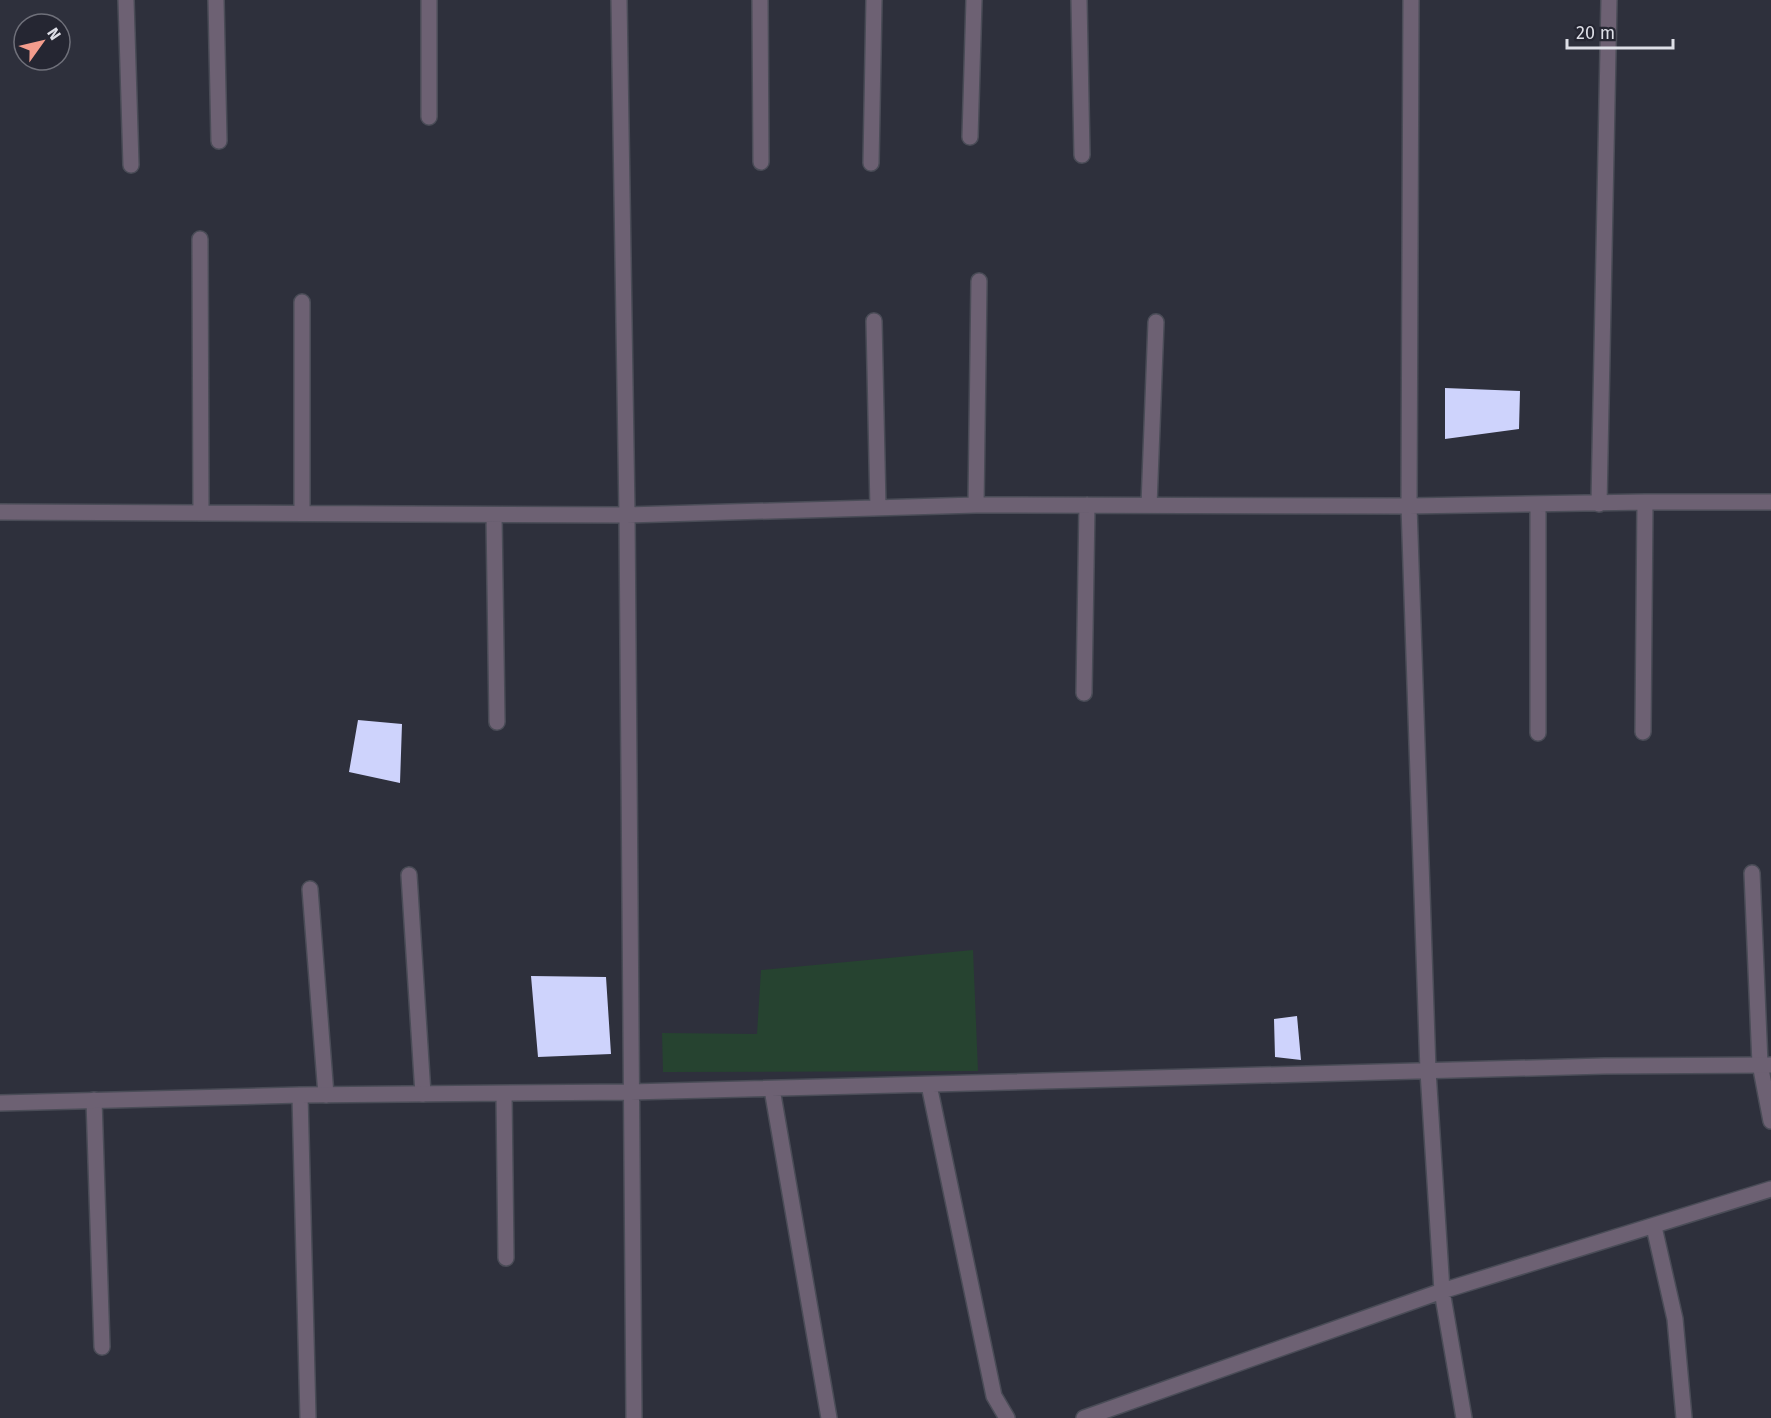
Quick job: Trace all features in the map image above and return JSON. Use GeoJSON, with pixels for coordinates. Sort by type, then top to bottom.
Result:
{"type":"FeatureCollection","features":[{"type":"Feature","properties":{"kind":"street"},"geometry":{"type":"LineString","coordinates":[[126,0],[131,165]]}},
{"type":"Feature","properties":{"kind":"street"},"geometry":{"type":"LineString","coordinates":[[216,0],[219,141]]}},
{"type":"Feature","properties":{"kind":"street"},"geometry":{"type":"LineString","coordinates":[[429,0],[429,117]]}},
{"type":"Feature","properties":{"kind":"street"},"geometry":{"type":"LineString","coordinates":[[619,0],[627,515],[634,1418]]}},
{"type":"Feature","properties":{"kind":"street"},"geometry":{"type":"LineString","coordinates":[[760,0],[761,162]]}},
{"type":"Feature","properties":{"kind":"street"},"geometry":{"type":"LineString","coordinates":[[871,163],[874,0]]}},
{"type":"Feature","properties":{"kind":"street"},"geometry":{"type":"LineString","coordinates":[[970,137],[974,0]]}},
{"type":"Feature","properties":{"kind":"street"},"geometry":{"type":"LineString","coordinates":[[1079,0],[1082,155]]}},
{"type":"Feature","properties":{"kind":"street"},"geometry":{"type":"LineString","coordinates":[[1412,0],[1409,506],[1428,1071],[1442,1291],[1464,1418]]}},
{"type":"Feature","properties":{"kind":"street"},"geometry":{"type":"LineString","coordinates":[[1599,504],[1609,0]]}},
{"type":"Feature","properties":{"kind":"street"},"geometry":{"type":"LineString","coordinates":[[200,239],[201,513]]}},
{"type":"Feature","properties":{"kind":"street"},"geometry":{"type":"LineString","coordinates":[[976,505],[979,281]]}},
{"type":"Feature","properties":{"kind":"street"},"geometry":{"type":"LineString","coordinates":[[302,302],[302,513]]}},
{"type":"Feature","properties":{"kind":"street"},"geometry":{"type":"LineString","coordinates":[[874,321],[878,508]]}},
{"type":"Feature","properties":{"kind":"street"},"geometry":{"type":"LineString","coordinates":[[1149,505],[1156,322]]}},
{"type":"Feature","properties":{"kind":"street"},"geometry":{"type":"LineString","coordinates":[[1643,732],[1645,502]]}},
{"type":"Feature","properties":{"kind":"street"},"geometry":{"type":"LineString","coordinates":[[0,512],[627,515],[976,505],[1409,506],[1771,502]]}},
{"type":"Feature","properties":{"kind":"street"},"geometry":{"type":"LineString","coordinates":[[1084,693],[1087,505]]}},
{"type":"Feature","properties":{"kind":"street"},"geometry":{"type":"LineString","coordinates":[[1538,505],[1538,733]]}},
{"type":"Feature","properties":{"kind":"street"},"geometry":{"type":"LineString","coordinates":[[494,515],[496,722]]}},
{"type":"Feature","properties":{"kind":"street"},"geometry":{"type":"LineString","coordinates":[[1752,873],[1771,1121]]}},
{"type":"Feature","properties":{"kind":"street"},"geometry":{"type":"LineString","coordinates":[[409,875],[423,1094]]}},
{"type":"Feature","properties":{"kind":"street"},"geometry":{"type":"LineString","coordinates":[[310,889],[326,1095]]}},
{"type":"Feature","properties":{"kind":"street"},"geometry":{"type":"LineString","coordinates":[[0,1103],[300,1095],[772,1089],[1428,1071],[1765,1065]]}},
{"type":"Feature","properties":{"kind":"street"},"geometry":{"type":"LineString","coordinates":[[928,1085],[994,1396],[1007,1418]]}},
{"type":"Feature","properties":{"kind":"street"},"geometry":{"type":"LineString","coordinates":[[772,1089],[829,1418]]}},
{"type":"Feature","properties":{"kind":"street"},"geometry":{"type":"LineString","coordinates":[[504,1094],[506,1258]]}},
{"type":"Feature","properties":{"kind":"street"},"geometry":{"type":"LineString","coordinates":[[300,1095],[308,1418]]}},
{"type":"Feature","properties":{"kind":"street"},"geometry":{"type":"LineString","coordinates":[[94,1100],[102,1347]]}},
{"type":"Feature","properties":{"kind":"street"},"geometry":{"type":"LineString","coordinates":[[1084,1418],[1442,1291],[1771,1190]]}},
{"type":"Feature","properties":{"kind":"street"},"geometry":{"type":"LineString","coordinates":[[1654,1227],[1676,1319],[1684,1418]]}},
{"type":"Feature","properties":{"kind":"green space"},"geometry":{"type":"Polygon","coordinates":[[[973,950],[978,1071],[663,1072],[662,1033],[757,1034],[761,970],[973,950]]]}},
{"type":"Feature","properties":{"kind":"building"},"geometry":{"type":"Polygon","coordinates":[[[1445,388],[1520,391],[1519,429],[1445,439],[1445,388]]]}},
{"type":"Feature","properties":{"kind":"building"},"geometry":{"type":"Polygon","coordinates":[[[358,720],[402,724],[400,783],[349,772],[358,720]]]}},
{"type":"Feature","properties":{"kind":"building"},"geometry":{"type":"Polygon","coordinates":[[[531,976],[606,977],[611,1054],[538,1057],[531,976]]]}},
{"type":"Feature","properties":{"kind":"building"},"geometry":{"type":"Polygon","coordinates":[[[1297,1016],[1301,1060],[1275,1057],[1274,1019],[1297,1016]]]}}]}
